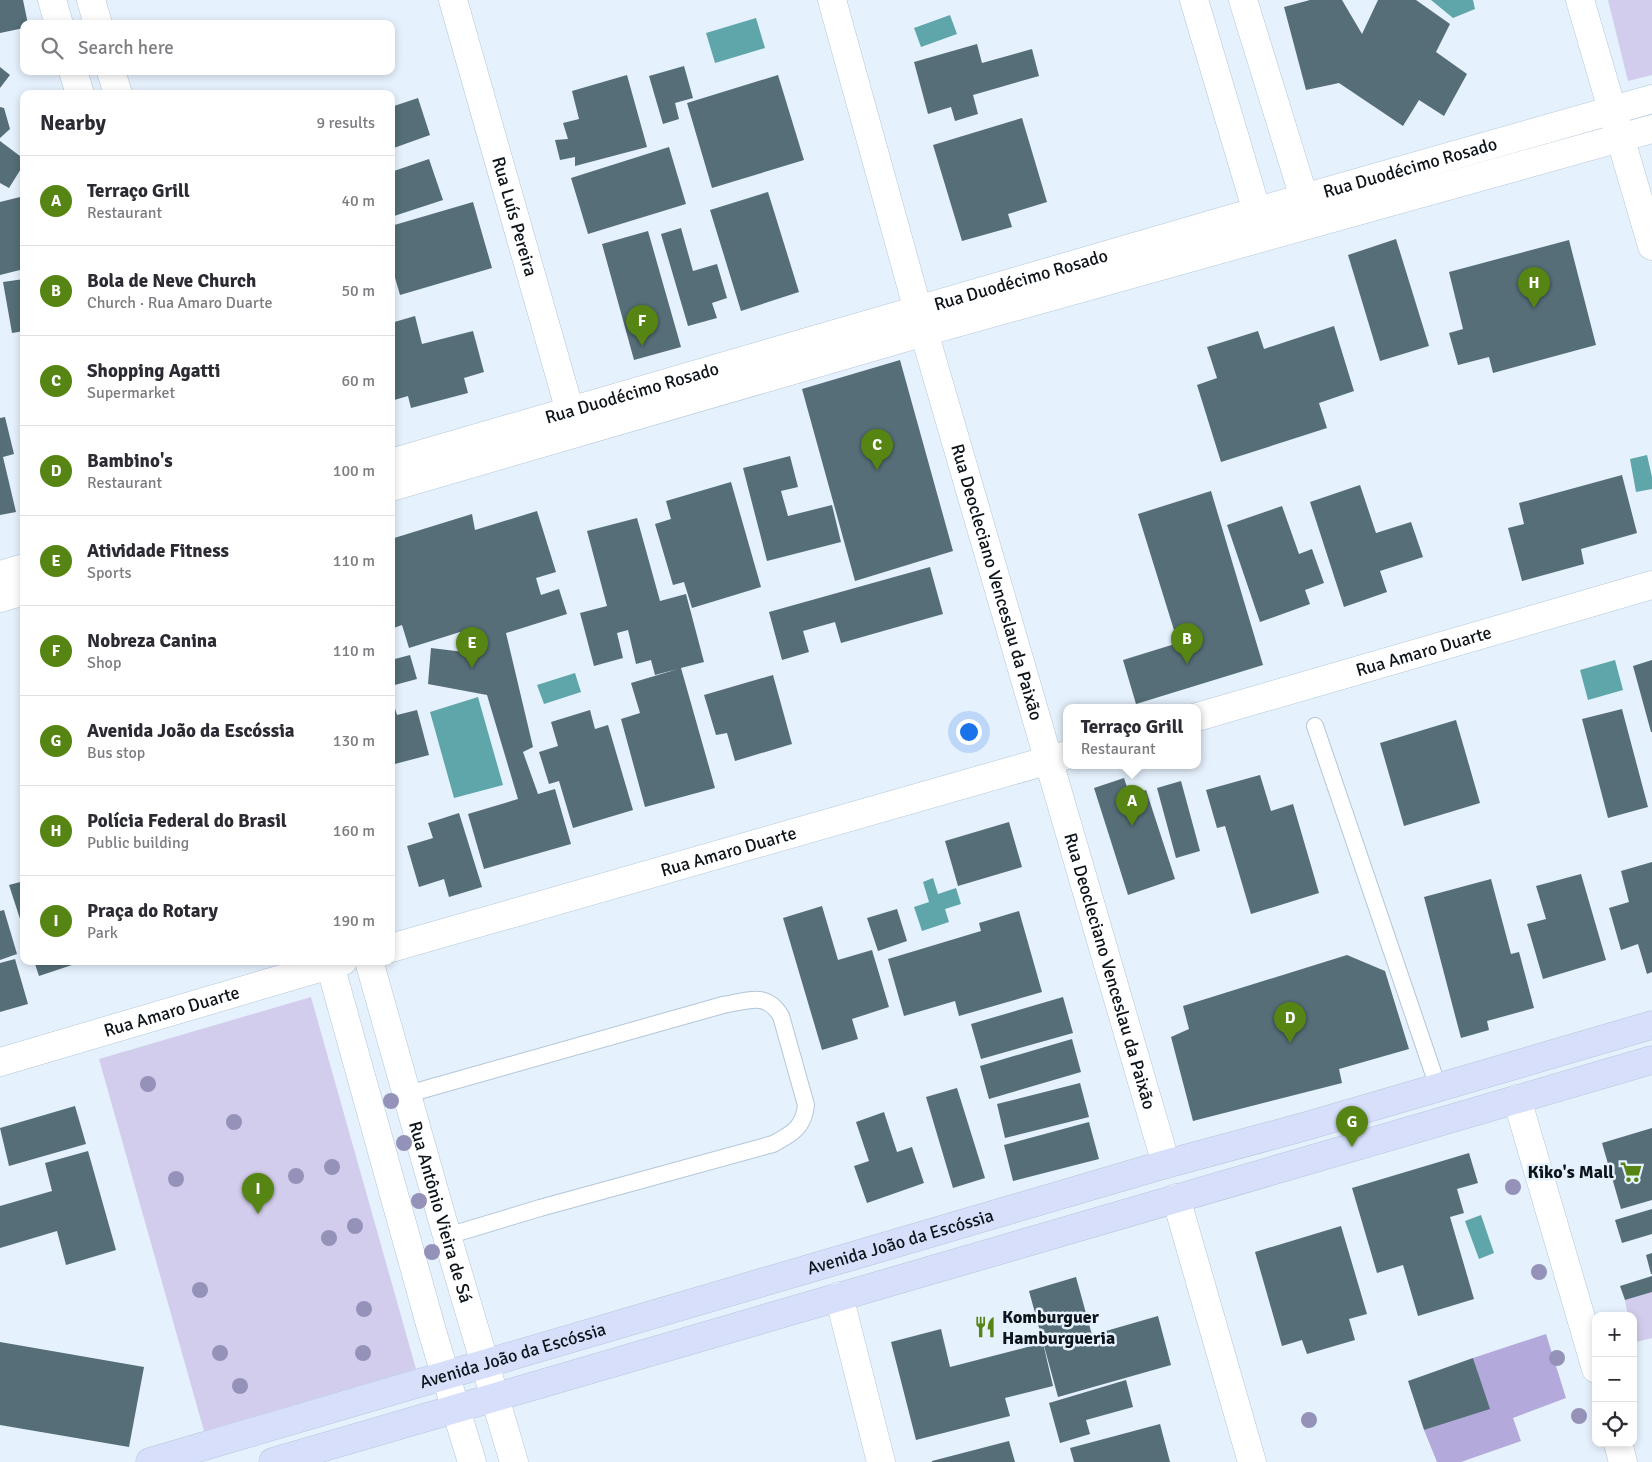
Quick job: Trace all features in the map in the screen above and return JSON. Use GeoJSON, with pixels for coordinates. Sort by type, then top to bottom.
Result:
{"type":"FeatureCollection","features":[{"type":"Feature","properties":{"kind":"main road","name":"Avenida João da Escóssia"},"geometry":{"type":"LineString","coordinates":[[150,1462],[1166,1164],[1652,1025]]}},
{"type":"Feature","properties":{"kind":"main road","name":"Avenida João da Escóssia"},"geometry":{"type":"LineString","coordinates":[[274,1462],[1652,1060]]}},
{"type":"Feature","properties":{"kind":"street"},"geometry":{"type":"LineString","coordinates":[[52,0],[58,20]]}},
{"type":"Feature","properties":{"kind":"street"},"geometry":{"type":"LineString","coordinates":[[91,0],[97,20]]}},
{"type":"Feature","properties":{"kind":"street","name":"Rua Luís Pereira"},"geometry":{"type":"LineString","coordinates":[[453,0],[574,422]]}},
{"type":"Feature","properties":{"kind":"street","name":"Rua Deocleciano Venceslau da Paixão"},"geometry":{"type":"LineString","coordinates":[[832,0],[921,321],[1058,757],[1166,1164]]}},
{"type":"Feature","properties":{"kind":"street"},"geometry":{"type":"LineString","coordinates":[[1194,0],[1261,224]]}},
{"type":"Feature","properties":{"kind":"street"},"geometry":{"type":"LineString","coordinates":[[1243,0],[1308,210]]}},
{"type":"Feature","properties":{"kind":"street"},"geometry":{"type":"LineString","coordinates":[[1580,0],[1652,246]]}},
{"type":"Feature","properties":{"kind":"street"},"geometry":{"type":"LineString","coordinates":[[75,75],[79,90]]}},
{"type":"Feature","properties":{"kind":"street"},"geometry":{"type":"LineString","coordinates":[[113,75],[117,90]]}},
{"type":"Feature","properties":{"kind":"street","name":"Rua Duodécimo Rosado"},"geometry":{"type":"LineString","coordinates":[[395,486],[574,422],[1308,210],[1652,99]]}},
{"type":"Feature","properties":{"kind":"street","name":"Rua Duodécimo Rosado"},"geometry":{"type":"LineString","coordinates":[[1308,210],[1652,129]]}},
{"type":"Feature","properties":{"kind":"street","name":"Rua Duodécimo Rosado"},"geometry":{"type":"LineString","coordinates":[[395,462],[574,422]]}},
{"type":"Feature","properties":{"kind":"street"},"geometry":{"type":"LineString","coordinates":[[0,575],[20,569]]}},
{"type":"Feature","properties":{"kind":"street","name":"Rua Amaro Duarte"},"geometry":{"type":"LineString","coordinates":[[1201,716],[1652,585]]}},
{"type":"Feature","properties":{"kind":"street"},"geometry":{"type":"LineString","coordinates":[[0,598],[20,593]]}},
{"type":"Feature","properties":{"kind":"street","name":"Rua Amaro Duarte"},"geometry":{"type":"LineString","coordinates":[[395,947],[1058,757]]}},
{"type":"Feature","properties":{"kind":"street","name":"Rua Amaro Duarte"},"geometry":{"type":"LineString","coordinates":[[0,1062],[324,965]]}},
{"type":"Feature","properties":{"kind":"street"},"geometry":{"type":"LineString","coordinates":[[335,965],[446,1376],[472,1462]]}},
{"type":"Feature","properties":{"kind":"street","name":"Rua Antônio Vieira de Sá"},"geometry":{"type":"LineString","coordinates":[[370,965],[447,1236],[487,1364],[514,1462]]}},
{"type":"Feature","properties":{"kind":"street"},"geometry":{"type":"LineString","coordinates":[[1517,1099],[1592,1357]]}},
{"type":"Feature","properties":{"kind":"street"},"geometry":{"type":"LineString","coordinates":[[1176,1198],[1252,1462]]}},
{"type":"Feature","properties":{"kind":"street"},"geometry":{"type":"LineString","coordinates":[[839,1296],[881,1462]]}},
{"type":"Feature","properties":{"kind":"street"},"geometry":{"type":"LineString","coordinates":[[1619,1447],[1623,1462]]}},
{"type":"Feature","properties":{"kind":"lane"},"geometry":{"type":"LineString","coordinates":[[1315,726],[1438,1087]]}},
{"type":"Feature","properties":{"kind":"lane"},"geometry":{"type":"LineString","coordinates":[[408,1094],[723,1005],[758,999],[766,1000],[775,1006],[781,1016],[803,1096],[805,1117],[790,1136],[773,1144],[540,1208],[447,1236]]}},
{"type":"Feature","properties":{"kind":"shaded area"},"geometry":{"type":"Polygon","coordinates":[[[1608,0],[1652,0],[1652,75],[1628,81],[1608,0]]]}},
{"type":"Feature","properties":{"kind":"shaded area"},"geometry":{"type":"Polygon","coordinates":[[[311,997],[416,1369],[204,1431],[99,1059],[311,997]]]}},
{"type":"Feature","properties":{"kind":"shaded area"},"geometry":{"type":"Polygon","coordinates":[[[1652,1292],[1652,1338],[1637,1342],[1637,1312],[1627,1312],[1625,1300],[1652,1292]]]}},
{"type":"Feature","properties":{"kind":"shaded area"},"geometry":{"type":"Polygon","coordinates":[[[1546,1334],[1566,1398],[1513,1418],[1521,1441],[1461,1462],[1437,1462],[1424,1430],[1489,1409],[1473,1358],[1546,1334]]]}},
{"type":"Feature","properties":{"kind":"water"},"geometry":{"type":"Polygon","coordinates":[[[1431,0],[1473,0],[1475,9],[1453,18],[1431,0]]]}},
{"type":"Feature","properties":{"kind":"water"},"geometry":{"type":"Polygon","coordinates":[[[950,15],[957,34],[921,47],[914,28],[950,15]]]}},
{"type":"Feature","properties":{"kind":"water"},"geometry":{"type":"Polygon","coordinates":[[[756,18],[765,48],[715,63],[706,33],[756,18]]]}},
{"type":"Feature","properties":{"kind":"water"},"geometry":{"type":"Polygon","coordinates":[[[1647,455],[1652,477],[1652,489],[1636,492],[1630,459],[1647,455]]]}},
{"type":"Feature","properties":{"kind":"water"},"geometry":{"type":"Polygon","coordinates":[[[1615,660],[1623,690],[1588,700],[1580,670],[1615,660]]]}},
{"type":"Feature","properties":{"kind":"water"},"geometry":{"type":"Polygon","coordinates":[[[575,673],[581,692],[544,704],[537,685],[575,673]]]}},
{"type":"Feature","properties":{"kind":"water"},"geometry":{"type":"Polygon","coordinates":[[[478,697],[503,785],[454,798],[430,712],[478,697]]]}},
{"type":"Feature","properties":{"kind":"water"},"geometry":{"type":"Polygon","coordinates":[[[933,878],[938,894],[956,888],[961,904],[945,909],[949,922],[922,931],[914,907],[929,902],[923,882],[933,878]]]}},
{"type":"Feature","properties":{"kind":"water"},"geometry":{"type":"Polygon","coordinates":[[[1481,1215],[1494,1253],[1479,1259],[1465,1221],[1481,1215]]]}},
{"type":"Feature","properties":{"kind":"building"},"geometry":{"type":"Polygon","coordinates":[[[0,0],[23,0],[27,20],[20,20],[20,29],[0,33],[0,0]]]}},
{"type":"Feature","properties":{"kind":"building"},"geometry":{"type":"Polygon","coordinates":[[[1310,0],[1342,0],[1362,34],[1378,0],[1416,0],[1450,24],[1436,52],[1467,74],[1444,116],[1419,100],[1403,126],[1339,83],[1306,90],[1284,7],[1310,0]]]}},
{"type":"Feature","properties":{"kind":"building"},"geometry":{"type":"Polygon","coordinates":[[[977,44],[982,63],[1032,49],[1039,76],[973,95],[978,114],[955,121],[951,107],[928,114],[914,62],[977,44]]]}},
{"type":"Feature","properties":{"kind":"building"},"geometry":{"type":"Polygon","coordinates":[[[684,66],[693,98],[675,103],[679,119],[663,124],[649,76],[684,66]]]}},
{"type":"Feature","properties":{"kind":"building"},"geometry":{"type":"Polygon","coordinates":[[[0,67],[10,75],[0,88],[0,67]]]}},
{"type":"Feature","properties":{"kind":"building"},"geometry":{"type":"Polygon","coordinates":[[[627,75],[647,147],[575,166],[575,157],[560,160],[555,140],[568,139],[563,123],[579,119],[572,91],[627,75]]]}},
{"type":"Feature","properties":{"kind":"building"},"geometry":{"type":"Polygon","coordinates":[[[778,75],[804,160],[712,188],[687,103],[778,75]]]}},
{"type":"Feature","properties":{"kind":"building"},"geometry":{"type":"Polygon","coordinates":[[[418,98],[430,135],[395,148],[395,106],[418,98]]]}},
{"type":"Feature","properties":{"kind":"building"},"geometry":{"type":"Polygon","coordinates":[[[0,107],[4,108],[10,129],[0,138],[0,107]]]}},
{"type":"Feature","properties":{"kind":"building"},"geometry":{"type":"Polygon","coordinates":[[[1022,118],[1047,202],[1008,214],[1012,227],[962,241],[933,145],[1022,118]]]}},
{"type":"Feature","properties":{"kind":"building"},"geometry":{"type":"Polygon","coordinates":[[[0,141],[20,156],[20,170],[9,188],[0,183],[0,141]]]}},
{"type":"Feature","properties":{"kind":"building"},"geometry":{"type":"Polygon","coordinates":[[[669,147],[686,204],[588,234],[571,178],[669,147]]]}},
{"type":"Feature","properties":{"kind":"building"},"geometry":{"type":"Polygon","coordinates":[[[429,159],[443,200],[395,216],[395,171],[429,159]]]}},
{"type":"Feature","properties":{"kind":"building"},"geometry":{"type":"Polygon","coordinates":[[[768,192],[799,292],[741,311],[710,210],[768,192]]]}},
{"type":"Feature","properties":{"kind":"building"},"geometry":{"type":"Polygon","coordinates":[[[20,197],[20,270],[0,275],[0,202],[20,197]]]}},
{"type":"Feature","properties":{"kind":"building"},"geometry":{"type":"Polygon","coordinates":[[[473,202],[492,268],[400,295],[395,278],[395,225],[473,202]]]}},
{"type":"Feature","properties":{"kind":"building"},"geometry":{"type":"Polygon","coordinates":[[[681,228],[693,271],[717,264],[727,298],[712,303],[717,318],[688,326],[661,234],[681,228]]]}},
{"type":"Feature","properties":{"kind":"building"},"geometry":{"type":"Polygon","coordinates":[[[648,231],[681,347],[634,360],[602,244],[648,231]]]}},
{"type":"Feature","properties":{"kind":"building"},"geometry":{"type":"Polygon","coordinates":[[[1396,239],[1429,346],[1380,361],[1348,255],[1396,239]]]}},
{"type":"Feature","properties":{"kind":"building"},"geometry":{"type":"Polygon","coordinates":[[[1569,240],[1596,345],[1493,373],[1489,357],[1458,365],[1449,333],[1463,329],[1449,272],[1569,240]]]}},
{"type":"Feature","properties":{"kind":"building"},"geometry":{"type":"Polygon","coordinates":[[[20,280],[20,332],[12,333],[3,282],[20,280]]]}},
{"type":"Feature","properties":{"kind":"building"},"geometry":{"type":"Polygon","coordinates":[[[415,316],[422,344],[473,331],[484,372],[464,378],[468,393],[411,408],[408,396],[395,400],[395,322],[415,316]]]}},
{"type":"Feature","properties":{"kind":"building"},"geometry":{"type":"Polygon","coordinates":[[[1334,326],[1354,391],[1319,403],[1327,428],[1221,462],[1197,385],[1217,378],[1207,347],[1258,331],[1264,349],[1334,326]]]}},
{"type":"Feature","properties":{"kind":"building"},"geometry":{"type":"Polygon","coordinates":[[[900,360],[953,551],[855,581],[802,389],[900,360]]]}},
{"type":"Feature","properties":{"kind":"building"},"geometry":{"type":"Polygon","coordinates":[[[5,417],[14,454],[3,457],[16,512],[0,515],[0,418],[5,417]]]}},
{"type":"Feature","properties":{"kind":"building"},"geometry":{"type":"Polygon","coordinates":[[[790,456],[798,487],[781,491],[788,516],[832,505],[841,542],[767,561],[743,468],[790,456]]]}},
{"type":"Feature","properties":{"kind":"building"},"geometry":{"type":"Polygon","coordinates":[[[1622,475],[1637,533],[1581,549],[1584,564],[1522,581],[1508,528],[1524,524],[1519,503],[1622,475]]]}},
{"type":"Feature","properties":{"kind":"building"},"geometry":{"type":"Polygon","coordinates":[[[731,482],[761,587],[692,608],[684,582],[673,585],[655,524],[671,519],[666,501],[731,482]]]}},
{"type":"Feature","properties":{"kind":"building"},"geometry":{"type":"Polygon","coordinates":[[[1360,485],[1376,533],[1411,522],[1423,557],[1380,571],[1387,592],[1344,607],[1310,502],[1360,485]]]}},
{"type":"Feature","properties":{"kind":"building"},"geometry":{"type":"Polygon","coordinates":[[[1211,491],[1263,665],[1136,704],[1123,660],[1178,643],[1138,514],[1211,491]]]}},
{"type":"Feature","properties":{"kind":"building"},"geometry":{"type":"Polygon","coordinates":[[[1282,506],[1299,554],[1312,549],[1324,583],[1305,590],[1310,604],[1260,622],[1227,525],[1282,506]]]}},
{"type":"Feature","properties":{"kind":"building"},"geometry":{"type":"Polygon","coordinates":[[[537,511],[556,572],[536,578],[541,595],[559,589],[567,614],[506,633],[533,747],[523,752],[538,794],[555,789],[571,844],[484,869],[468,814],[518,799],[487,695],[428,684],[431,648],[464,652],[460,632],[409,648],[402,625],[395,628],[395,538],[472,514],[475,530],[537,511]]]}},
{"type":"Feature","properties":{"kind":"building"},"geometry":{"type":"Polygon","coordinates":[[[637,518],[660,601],[686,594],[704,662],[681,668],[715,788],[645,807],[621,719],[640,713],[631,683],[678,669],[655,675],[651,660],[636,664],[628,630],[617,633],[623,658],[594,666],[580,613],[607,606],[587,531],[637,518]]]}},
{"type":"Feature","properties":{"kind":"building"},"geometry":{"type":"Polygon","coordinates":[[[930,567],[943,614],[841,643],[835,622],[803,631],[809,652],[782,660],[769,612],[930,567]]]}},
{"type":"Feature","properties":{"kind":"building"},"geometry":{"type":"Polygon","coordinates":[[[410,655],[417,679],[395,685],[395,659],[410,655]]]}},
{"type":"Feature","properties":{"kind":"building"},"geometry":{"type":"Polygon","coordinates":[[[1652,660],[1652,732],[1651,732],[1633,666],[1652,660]]]}},
{"type":"Feature","properties":{"kind":"building"},"geometry":{"type":"Polygon","coordinates":[[[773,675],[792,744],[735,761],[727,733],[716,735],[704,695],[773,675]]]}},
{"type":"Feature","properties":{"kind":"building"},"geometry":{"type":"Polygon","coordinates":[[[395,709],[397,715],[417,710],[429,755],[395,764],[395,709]]]}},
{"type":"Feature","properties":{"kind":"building"},"geometry":{"type":"Polygon","coordinates":[[[1622,709],[1648,807],[1608,818],[1582,719],[1622,709]]]}},
{"type":"Feature","properties":{"kind":"building"},"geometry":{"type":"Polygon","coordinates":[[[590,710],[595,729],[608,725],[633,810],[573,828],[559,781],[549,784],[539,752],[558,746],[551,722],[590,710]]]}},
{"type":"Feature","properties":{"kind":"building"},"geometry":{"type":"Polygon","coordinates":[[[1456,720],[1480,803],[1404,826],[1380,743],[1456,720]]]}},
{"type":"Feature","properties":{"kind":"building"},"geometry":{"type":"Polygon","coordinates":[[[1260,775],[1271,811],[1293,804],[1319,893],[1251,914],[1225,826],[1217,828],[1206,790],[1260,775]]]}},
{"type":"Feature","properties":{"kind":"building"},"geometry":{"type":"Polygon","coordinates":[[[1124,778],[1130,796],[1146,790],[1175,879],[1128,895],[1094,788],[1124,778]]]}},
{"type":"Feature","properties":{"kind":"building"},"geometry":{"type":"Polygon","coordinates":[[[1181,781],[1200,851],[1176,858],[1157,788],[1181,781]]]}},
{"type":"Feature","properties":{"kind":"building"},"geometry":{"type":"Polygon","coordinates":[[[459,813],[482,887],[449,897],[444,879],[419,887],[407,846],[433,838],[428,823],[459,813]]]}},
{"type":"Feature","properties":{"kind":"building"},"geometry":{"type":"Polygon","coordinates":[[[1009,822],[1022,867],[958,886],[945,841],[1009,822]]]}},
{"type":"Feature","properties":{"kind":"building"},"geometry":{"type":"Polygon","coordinates":[[[1652,862],[1652,972],[1647,974],[1638,944],[1621,950],[1609,908],[1629,902],[1621,871],[1652,862]]]}},
{"type":"Feature","properties":{"kind":"building"},"geometry":{"type":"Polygon","coordinates":[[[1581,874],[1606,960],[1543,979],[1527,924],[1546,919],[1536,886],[1581,874]]]}},
{"type":"Feature","properties":{"kind":"building"},"geometry":{"type":"Polygon","coordinates":[[[1491,879],[1511,954],[1519,952],[1534,1008],[1487,1021],[1489,1030],[1461,1038],[1424,897],[1491,879]]]}},
{"type":"Feature","properties":{"kind":"building"},"geometry":{"type":"Polygon","coordinates":[[[20,882],[20,919],[9,885],[20,882]]]}},
{"type":"Feature","properties":{"kind":"building"},"geometry":{"type":"Polygon","coordinates":[[[822,906],[838,960],[872,950],[889,1007],[852,1019],[858,1039],[822,1050],[783,918],[822,906]]]}},
{"type":"Feature","properties":{"kind":"building"},"geometry":{"type":"Polygon","coordinates":[[[897,909],[907,941],[878,951],[867,918],[897,909]]]}},
{"type":"Feature","properties":{"kind":"building"},"geometry":{"type":"Polygon","coordinates":[[[4,910],[17,954],[0,960],[0,911],[4,910]]]}},
{"type":"Feature","properties":{"kind":"building"},"geometry":{"type":"Polygon","coordinates":[[[1019,911],[1042,992],[959,1016],[955,1001],[904,1016],[888,959],[981,931],[979,923],[1019,911]]]}},
{"type":"Feature","properties":{"kind":"building"},"geometry":{"type":"Polygon","coordinates":[[[1347,955],[1385,971],[1409,1049],[1339,1069],[1342,1083],[1193,1121],[1171,1037],[1189,1029],[1183,1006],[1347,955]]]}},
{"type":"Feature","properties":{"kind":"building"},"geometry":{"type":"Polygon","coordinates":[[[15,959],[28,1004],[0,1012],[0,963],[15,959]]]}},
{"type":"Feature","properties":{"kind":"building"},"geometry":{"type":"Polygon","coordinates":[[[35,965],[72,965],[39,976],[35,965]]]}},
{"type":"Feature","properties":{"kind":"building"},"geometry":{"type":"Polygon","coordinates":[[[1063,997],[1073,1033],[981,1059],[971,1024],[1063,997]]]}},
{"type":"Feature","properties":{"kind":"building"},"geometry":{"type":"Polygon","coordinates":[[[1072,1039],[1081,1072],[989,1099],[980,1066],[1072,1039]]]}},
{"type":"Feature","properties":{"kind":"building"},"geometry":{"type":"Polygon","coordinates":[[[1080,1083],[1089,1117],[1005,1138],[997,1104],[1080,1083]]]}},
{"type":"Feature","properties":{"kind":"building"},"geometry":{"type":"Polygon","coordinates":[[[957,1088],[985,1178],[953,1188],[926,1097],[957,1088]]]}},
{"type":"Feature","properties":{"kind":"building"},"geometry":{"type":"Polygon","coordinates":[[[75,1106],[86,1144],[9,1166],[0,1128],[75,1106]]]}},
{"type":"Feature","properties":{"kind":"building"},"geometry":{"type":"Polygon","coordinates":[[[884,1112],[897,1152],[912,1147],[924,1183],[867,1203],[854,1166],[869,1161],[856,1122],[884,1112]]]}},
{"type":"Feature","properties":{"kind":"building"},"geometry":{"type":"Polygon","coordinates":[[[1089,1122],[1099,1159],[1013,1181],[1004,1145],[1089,1122]]]}},
{"type":"Feature","properties":{"kind":"building","name":"Kiko's Mall"},"geometry":{"type":"Polygon","coordinates":[[[1652,1128],[1652,1200],[1621,1209],[1602,1143],[1652,1128]]]}},
{"type":"Feature","properties":{"kind":"building"},"geometry":{"type":"Polygon","coordinates":[[[88,1151],[116,1250],[66,1265],[57,1231],[0,1248],[0,1206],[52,1191],[45,1163],[88,1151]]]}},
{"type":"Feature","properties":{"kind":"building"},"geometry":{"type":"Polygon","coordinates":[[[1469,1153],[1478,1183],[1457,1189],[1464,1213],[1450,1217],[1474,1299],[1418,1316],[1403,1265],[1377,1273],[1352,1188],[1469,1153]]]}},
{"type":"Feature","properties":{"kind":"building"},"geometry":{"type":"Polygon","coordinates":[[[1652,1209],[1652,1234],[1622,1243],[1615,1220],[1652,1209]]]}},
{"type":"Feature","properties":{"kind":"building"},"geometry":{"type":"Polygon","coordinates":[[[1341,1226],[1367,1314],[1349,1319],[1355,1340],[1307,1354],[1302,1340],[1282,1346],[1255,1252],[1341,1226]]]}},
{"type":"Feature","properties":{"kind":"building"},"geometry":{"type":"Polygon","coordinates":[[[1652,1253],[1652,1274],[1651,1274],[1646,1255],[1652,1253]]]}},
{"type":"Feature","properties":{"kind":"building"},"geometry":{"type":"Polygon","coordinates":[[[1652,1276],[1652,1292],[1625,1300],[1620,1286],[1652,1276]]]}},
{"type":"Feature","properties":{"kind":"building"},"geometry":{"type":"Polygon","coordinates":[[[1076,1277],[1092,1335],[1158,1316],[1171,1365],[1058,1397],[1029,1291],[1076,1277]]]}},
{"type":"Feature","properties":{"kind":"building"},"geometry":{"type":"Polygon","coordinates":[[[941,1329],[950,1367],[1043,1343],[1053,1386],[1005,1398],[1010,1416],[916,1440],[891,1342],[941,1329]]]}},
{"type":"Feature","properties":{"kind":"building"},"geometry":{"type":"Polygon","coordinates":[[[0,1342],[144,1367],[129,1447],[0,1425],[0,1342]]]}},
{"type":"Feature","properties":{"kind":"building"},"geometry":{"type":"Polygon","coordinates":[[[1473,1358],[1490,1409],[1424,1430],[1408,1381],[1473,1358]]]}},
{"type":"Feature","properties":{"kind":"building"},"geometry":{"type":"Polygon","coordinates":[[[1126,1380],[1133,1407],[1086,1420],[1090,1434],[1060,1443],[1049,1403],[1126,1380]]]}},
{"type":"Feature","properties":{"kind":"building"},"geometry":{"type":"Polygon","coordinates":[[[1160,1424],[1170,1462],[1074,1462],[1070,1448],[1160,1424]]]}},
{"type":"Feature","properties":{"kind":"building"},"geometry":{"type":"Polygon","coordinates":[[[1009,1441],[1015,1462],[932,1462],[932,1461],[1009,1441]]]}},
{"type":"Feature","properties":{"kind":"place","name":"Polícia Federal do Brasil"},"geometry":{"type":"Point","coordinates":[1534,308]}},
{"type":"Feature","properties":{"kind":"place","name":"Nobreza Canina"},"geometry":{"type":"Point","coordinates":[642,346]}},
{"type":"Feature","properties":{"kind":"place","name":"Shopping Agatti"},"geometry":{"type":"Point","coordinates":[877,470]}},
{"type":"Feature","properties":{"kind":"place","name":"Bola de Neve Church"},"geometry":{"type":"Point","coordinates":[1187,664]}},
{"type":"Feature","properties":{"kind":"place","name":"Atividade Fitness"},"geometry":{"type":"Point","coordinates":[472,668]}},
{"type":"Feature","properties":{"kind":"place","name":"Terraço Grill"},"geometry":{"type":"Point","coordinates":[1132,826]}},
{"type":"Feature","properties":{"kind":"place","name":"Bambino's"},"geometry":{"type":"Point","coordinates":[1290,1043]}},
{"type":"Feature","properties":{"kind":"place","name":"Avenida João da Escóssia"},"geometry":{"type":"Point","coordinates":[1352,1147]}},
{"type":"Feature","properties":{"kind":"place","name":"Kiko's Mall"},"geometry":{"type":"Point","coordinates":[1631,1172]}},
{"type":"Feature","properties":{"kind":"place","name":"Praça do Rotary"},"geometry":{"type":"Point","coordinates":[258,1214]}},
{"type":"Feature","properties":{"kind":"place","name":"Komburguer Hamburgueria"},"geometry":{"type":"Point","coordinates":[985,1327]}}]}
